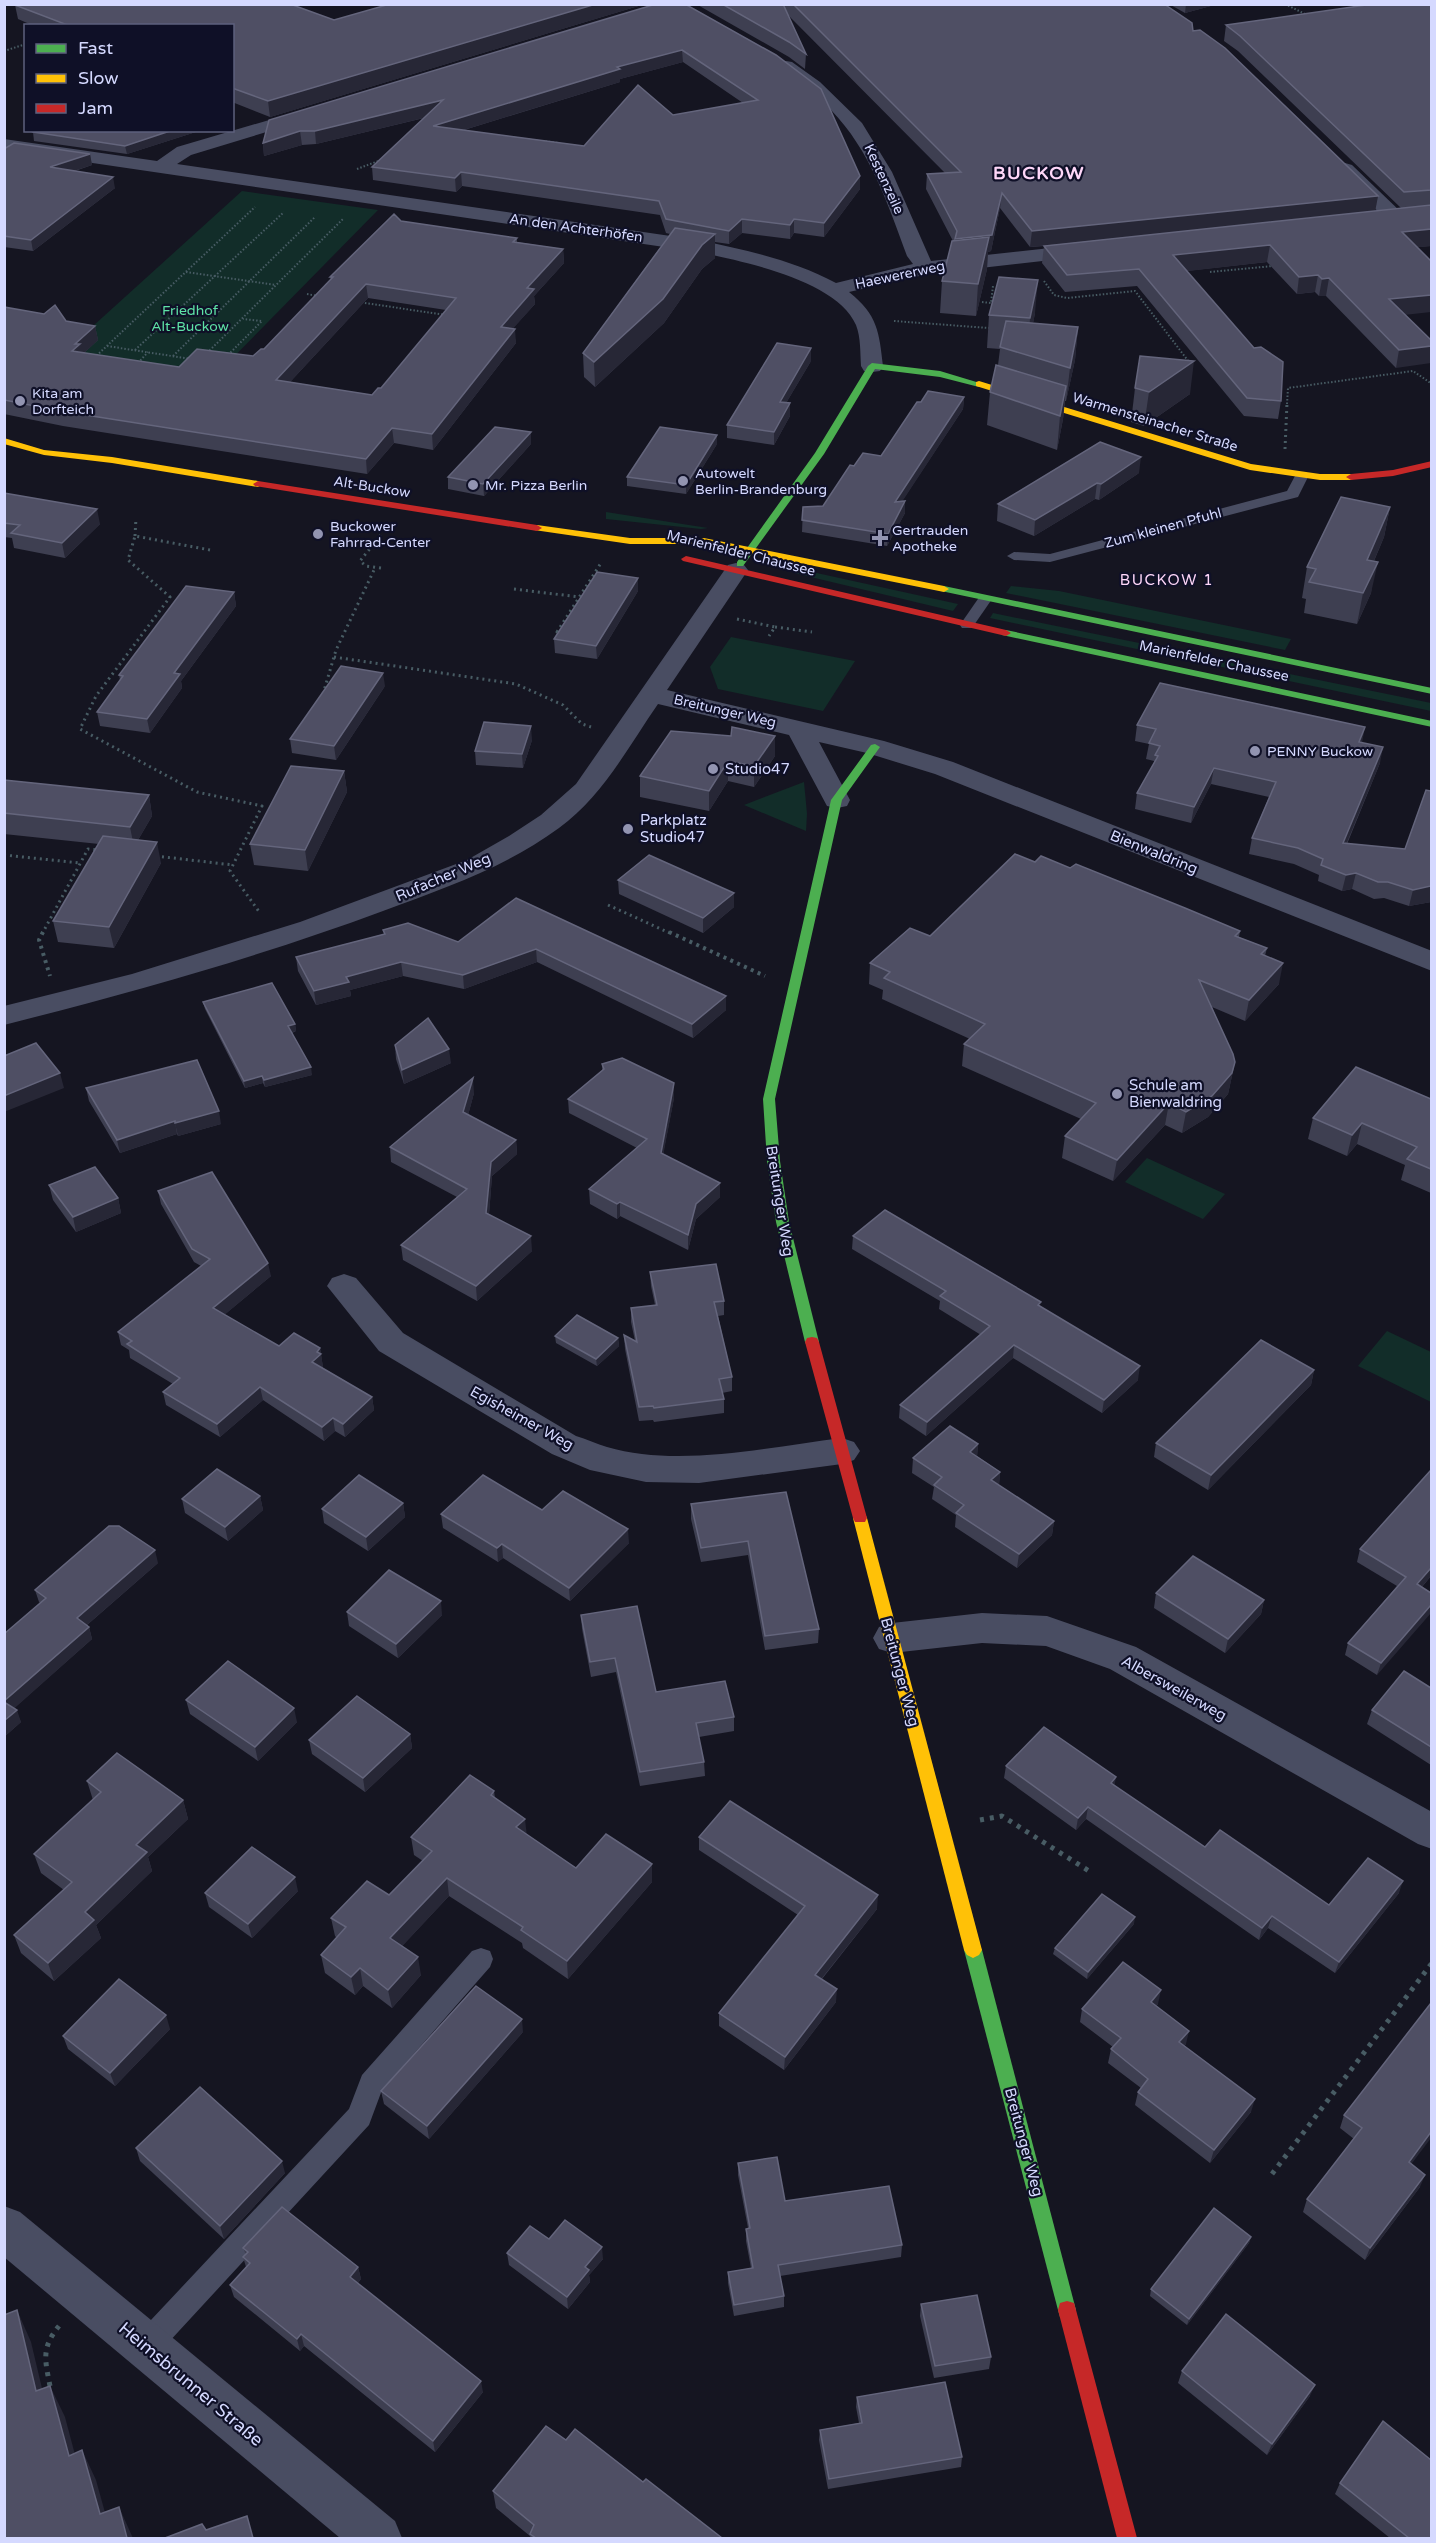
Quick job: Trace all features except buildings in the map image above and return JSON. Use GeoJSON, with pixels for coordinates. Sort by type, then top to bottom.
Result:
{"type":"FeatureCollection","features":[{"type":"Feature","properties":{"kind":"street","name":"Kestenzeile"},"geometry":{"type":"LineString","coordinates":[[771,57],[811,82],[849,118],[869,144],[886,175],[917,256],[925,267]]}},
{"type":"Feature","properties":{"kind":"street"},"geometry":{"type":"LineString","coordinates":[[160,167],[184,151],[332,107]]}},
{"type":"Feature","properties":{"kind":"street","name":"An den Achterhöfen"},"geometry":{"type":"LineString","coordinates":[[4,144],[698,246],[780,266],[835,290],[863,318]]}},
{"type":"Feature","properties":{"kind":"street"},"geometry":{"type":"LineString","coordinates":[[1336,160],[1403,217],[1374,220]]}},
{"type":"Feature","properties":{"kind":"street","name":"Haewererweg"},"geometry":{"type":"LineString","coordinates":[[835,290],[872,278],[925,267],[1109,248]]}},
{"type":"Feature","properties":{"kind":"street"},"geometry":{"type":"LineString","coordinates":[[751,549],[819,454],[872,366],[867,327],[863,318]]}},
{"type":"Feature","properties":{"kind":"street","name":"Warmensteinacher Straße"},"geometry":{"type":"LineString","coordinates":[[872,366],[939,374],[973,382],[1257,470],[1301,477],[1340,479],[1383,474],[1431,464]]}},
{"type":"Feature","properties":{"kind":"street","name":"Alt-Buckow"},"geometry":{"type":"LineString","coordinates":[[4,440],[20,448],[46,453],[111,460],[392,507],[630,541]]}},
{"type":"Feature","properties":{"kind":"street","name":"Marienfelder Chaussee"},"geometry":{"type":"LineString","coordinates":[[630,541],[704,542],[751,549],[1431,692]]}},
{"type":"Feature","properties":{"kind":"street","name":"Marienfelder Chaussee"},"geometry":{"type":"LineString","coordinates":[[630,541],[685,559],[967,625],[1431,724]]}},
{"type":"Feature","properties":{"kind":"street","name":"Rufacher Weg"},"geometry":{"type":"LineString","coordinates":[[4,1016],[141,981],[278,938],[425,887],[477,866],[551,822],[586,790],[751,549]]}},
{"type":"Feature","properties":{"kind":"street","name":"Breitunger Weg"},"geometry":{"type":"LineString","coordinates":[[650,694],[875,747],[837,800],[769,1099],[770,1143],[776,1191],[790,1265],[892,1638],[1127,2538]]}},
{"type":"Feature","properties":{"kind":"street"},"geometry":{"type":"LineString","coordinates":[[799,728],[837,800]]}},
{"type":"Feature","properties":{"kind":"street","name":"Bienwaldring"},"geometry":{"type":"LineString","coordinates":[[875,747],[944,768],[1431,962]]}},
{"type":"Feature","properties":{"kind":"street","name":"Egisheimer Weg"},"geometry":{"type":"LineString","coordinates":[[344,1286],[391,1342],[564,1444],[603,1460],[645,1468],[699,1469],[842,1451]]}},
{"type":"Feature","properties":{"kind":"street","name":"Albersweilerweg"},"geometry":{"type":"LineString","coordinates":[[892,1638],[982,1628],[1047,1631],[1123,1658],[1431,1832]]}},
{"type":"Feature","properties":{"kind":"street","name":"Heimsbrunner Straße"},"geometry":{"type":"LineString","coordinates":[[4,2228],[378,2538]]}},
{"type":"Feature","properties":{"kind":"lane","name":"Zum kleinen Pfuhl"},"geometry":{"type":"LineString","coordinates":[[1014,556],[1050,558],[1293,494],[1301,477]]}},
{"type":"Feature","properties":{"kind":"lane"},"geometry":{"type":"LineString","coordinates":[[967,625],[985,599]]}},
{"type":"Feature","properties":{"kind":"lane"},"geometry":{"type":"LineString","coordinates":[[146,2347],[360,2116],[371,2083],[481,1959]]}},
{"type":"Feature","properties":{"kind":"path"},"geometry":{"type":"LineString","coordinates":[[1285,4],[1314,19]]}},
{"type":"Feature","properties":{"kind":"path"},"geometry":{"type":"LineString","coordinates":[[4,51],[24,45]]}},
{"type":"Feature","properties":{"kind":"path"},"geometry":{"type":"LineString","coordinates":[[537,140],[559,143],[554,150]]}},
{"type":"Feature","properties":{"kind":"path"},"geometry":{"type":"LineString","coordinates":[[351,171],[381,160]]}},
{"type":"Feature","properties":{"kind":"path"},"geometry":{"type":"LineString","coordinates":[[93,363],[92,360],[106,346],[262,199]]}},
{"type":"Feature","properties":{"kind":"path"},"geometry":{"type":"LineString","coordinates":[[135,350],[285,212]]}},
{"type":"Feature","properties":{"kind":"path"},"geometry":{"type":"LineString","coordinates":[[106,346],[199,360],[351,212]]}},
{"type":"Feature","properties":{"kind":"path"},"geometry":{"type":"LineString","coordinates":[[173,356],[316,216]]}},
{"type":"Feature","properties":{"kind":"path"},"geometry":{"type":"LineString","coordinates":[[1210,272],[1280,265]]}},
{"type":"Feature","properties":{"kind":"path"},"geometry":{"type":"LineString","coordinates":[[185,272],[276,285]]}},
{"type":"Feature","properties":{"kind":"path"},"geometry":{"type":"LineString","coordinates":[[1041,278],[1054,295],[1067,298],[1135,291],[1189,362],[1179,362]]}},
{"type":"Feature","properties":{"kind":"path"},"geometry":{"type":"LineString","coordinates":[[307,294],[319,296]]}},
{"type":"Feature","properties":{"kind":"path"},"geometry":{"type":"LineString","coordinates":[[353,301],[454,316]]}},
{"type":"Feature","properties":{"kind":"path"},"geometry":{"type":"LineString","coordinates":[[224,359],[262,321],[242,318]]}},
{"type":"Feature","properties":{"kind":"path"},"geometry":{"type":"LineString","coordinates":[[863,318],[989,328]]}},
{"type":"Feature","properties":{"kind":"path"},"geometry":{"type":"LineString","coordinates":[[147,364],[137,363],[148,352]]}},
{"type":"Feature","properties":{"kind":"path"},"geometry":{"type":"LineString","coordinates":[[1285,451],[1288,388],[1413,371],[1431,384]]}},
{"type":"Feature","properties":{"kind":"path"},"geometry":{"type":"LineString","coordinates":[[136,518],[135,536],[128,560],[170,597],[96,696],[80,729],[197,792],[262,806],[230,871],[278,938]]}},
{"type":"Feature","properties":{"kind":"path"},"geometry":{"type":"LineString","coordinates":[[381,568],[363,565],[360,561],[389,524]]}},
{"type":"Feature","properties":{"kind":"path"},"geometry":{"type":"LineString","coordinates":[[135,536],[210,550]]}},
{"type":"Feature","properties":{"kind":"path"},"geometry":{"type":"LineString","coordinates":[[567,634],[557,632],[602,562]]}},
{"type":"Feature","properties":{"kind":"path"},"geometry":{"type":"LineString","coordinates":[[324,700],[322,697],[334,657],[375,568]]}},
{"type":"Feature","properties":{"kind":"path"},"geometry":{"type":"LineString","coordinates":[[514,589],[578,599],[586,603]]}},
{"type":"Feature","properties":{"kind":"path"},"geometry":{"type":"LineString","coordinates":[[733,618],[812,633]]}},
{"type":"Feature","properties":{"kind":"path"},"geometry":{"type":"LineString","coordinates":[[769,636],[775,627]]}},
{"type":"Feature","properties":{"kind":"path"},"geometry":{"type":"LineString","coordinates":[[334,657],[516,684],[563,705],[582,724],[592,728]]}},
{"type":"Feature","properties":{"kind":"path"},"geometry":{"type":"LineString","coordinates":[[53,985],[39,940],[88,849],[99,850]]}},
{"type":"Feature","properties":{"kind":"path"},"geometry":{"type":"LineString","coordinates":[[4,855],[80,863]]}},
{"type":"Feature","properties":{"kind":"path"},"geometry":{"type":"LineString","coordinates":[[155,856],[233,865]]}},
{"type":"Feature","properties":{"kind":"path"},"geometry":{"type":"LineString","coordinates":[[608,905],[771,978]]}},
{"type":"Feature","properties":{"kind":"path"},"geometry":{"type":"LineString","coordinates":[[970,1821],[1002,1816],[1089,1871]]}},
{"type":"Feature","properties":{"kind":"path"},"geometry":{"type":"LineString","coordinates":[[1272,2174],[1431,1963]]}},
{"type":"Feature","properties":{"kind":"path"},"geometry":{"type":"LineString","coordinates":[[51,2386],[44,2348],[49,2337],[62,2322]]}},
{"type":"Feature","properties":{"kind":"green space","name":"Friedhof Alt-Buckow"},"geometry":{"type":"Polygon","coordinates":[[[242,191],[378,210],[210,381],[61,355],[242,191]]]}},
{"type":"Feature","properties":{"kind":"green space"},"geometry":{"type":"Polygon","coordinates":[[[606,512],[708,528],[606,519],[606,512]]]}},
{"type":"Feature","properties":{"kind":"green space"},"geometry":{"type":"Polygon","coordinates":[[[797,569],[958,604],[953,611],[794,573],[797,569]]]}},
{"type":"Feature","properties":{"kind":"green space"},"geometry":{"type":"Polygon","coordinates":[[[1011,586],[1059,591],[1291,639],[1285,650],[1006,593],[1011,586]]]}},
{"type":"Feature","properties":{"kind":"green space"},"geometry":{"type":"Polygon","coordinates":[[[993,613],[1431,703],[1431,711],[990,618],[993,613]]]}},
{"type":"Feature","properties":{"kind":"green space"},"geometry":{"type":"Polygon","coordinates":[[[731,637],[855,661],[823,711],[718,689],[710,667],[731,637]]]}},
{"type":"Feature","properties":{"kind":"green space"},"geometry":{"type":"Polygon","coordinates":[[[804,782],[806,831],[744,805],[804,782]]]}},
{"type":"Feature","properties":{"kind":"green space"},"geometry":{"type":"Polygon","coordinates":[[[1147,1158],[1225,1194],[1203,1219],[1125,1182],[1147,1158]]]}},
{"type":"Feature","properties":{"kind":"green space"},"geometry":{"type":"Polygon","coordinates":[[[1387,1331],[1431,1352],[1431,1402],[1358,1366],[1387,1331]]]}},
{"type":"Feature","properties":{"kind":"traffic: fast"},"geometry":{"type":"LineString","coordinates":[[740,564],[819,454],[872,366],[940,374],[979,384]]}},
{"type":"Feature","properties":{"kind":"traffic: fast"},"geometry":{"type":"LineString","coordinates":[[944,589],[1432,691]]}},
{"type":"Feature","properties":{"kind":"traffic: fast"},"geometry":{"type":"LineString","coordinates":[[1006,633],[1432,724]]}},
{"type":"Feature","properties":{"kind":"traffic: fast"},"geometry":{"type":"LineString","coordinates":[[812,1342],[796,1282],[777,1192],[769,1099],[837,800],[875,747]]}},
{"type":"Feature","properties":{"kind":"traffic: fast"},"geometry":{"type":"LineString","coordinates":[[973,1950],[1067,2310]]}},
{"type":"Feature","properties":{"kind":"traffic: slow"},"geometry":{"type":"LineString","coordinates":[[979,384],[1250,467],[1320,477],[1351,477]]}},
{"type":"Feature","properties":{"kind":"traffic: slow"},"geometry":{"type":"LineString","coordinates":[[4,441],[30,450],[112,460],[258,484]]}},
{"type":"Feature","properties":{"kind":"traffic: slow"},"geometry":{"type":"LineString","coordinates":[[537,528],[630,541],[704,541],[944,589]]}},
{"type":"Feature","properties":{"kind":"traffic: slow"},"geometry":{"type":"LineString","coordinates":[[860,1518],[973,1950]]}},
{"type":"Feature","properties":{"kind":"traffic: jam"},"geometry":{"type":"LineString","coordinates":[[1351,477],[1393,473],[1432,464]]}},
{"type":"Feature","properties":{"kind":"traffic: jam"},"geometry":{"type":"LineString","coordinates":[[258,484],[537,528]]}},
{"type":"Feature","properties":{"kind":"traffic: jam"},"geometry":{"type":"LineString","coordinates":[[686,559],[1006,633]]}},
{"type":"Feature","properties":{"kind":"traffic: jam"},"geometry":{"type":"LineString","coordinates":[[812,1342],[860,1518]]}},
{"type":"Feature","properties":{"kind":"traffic: jam"},"geometry":{"type":"LineString","coordinates":[[1067,2310],[1127,2538]]}},
{"type":"Feature","properties":{"kind":"place","name":"Kita am Dorfteich"},"geometry":{"type":"Point","coordinates":[20,401]}},
{"type":"Feature","properties":{"kind":"place","name":"Autowelt Berlin-Brandenburg"},"geometry":{"type":"Point","coordinates":[683,481]}},
{"type":"Feature","properties":{"kind":"place","name":"Mr. Pizza Berlin"},"geometry":{"type":"Point","coordinates":[473,485]}},
{"type":"Feature","properties":{"kind":"place","name":"Buckower Fahrrad-Center"},"geometry":{"type":"Point","coordinates":[318,534]}},
{"type":"Feature","properties":{"kind":"place","name":"Gertrauden Apotheke"},"geometry":{"type":"Point","coordinates":[880,538]}},
{"type":"Feature","properties":{"kind":"place","name":"PENNY Buckow"},"geometry":{"type":"Point","coordinates":[1255,751]}},
{"type":"Feature","properties":{"kind":"place","name":"Studio47"},"geometry":{"type":"Point","coordinates":[713,769]}},
{"type":"Feature","properties":{"kind":"place","name":"Parkplatz Studio47"},"geometry":{"type":"Point","coordinates":[628,829]}},
{"type":"Feature","properties":{"kind":"place","name":"Schule am Bienwaldring"},"geometry":{"type":"Point","coordinates":[1117,1094]}},
{"type":"Feature","properties":{"kind":"district","name":"BUCKOW"},"geometry":{"type":"Point","coordinates":[1039,173]}},
{"type":"Feature","properties":{"kind":"district","name":"BUCKOW 1"},"geometry":{"type":"Point","coordinates":[1167,580]}}]}
